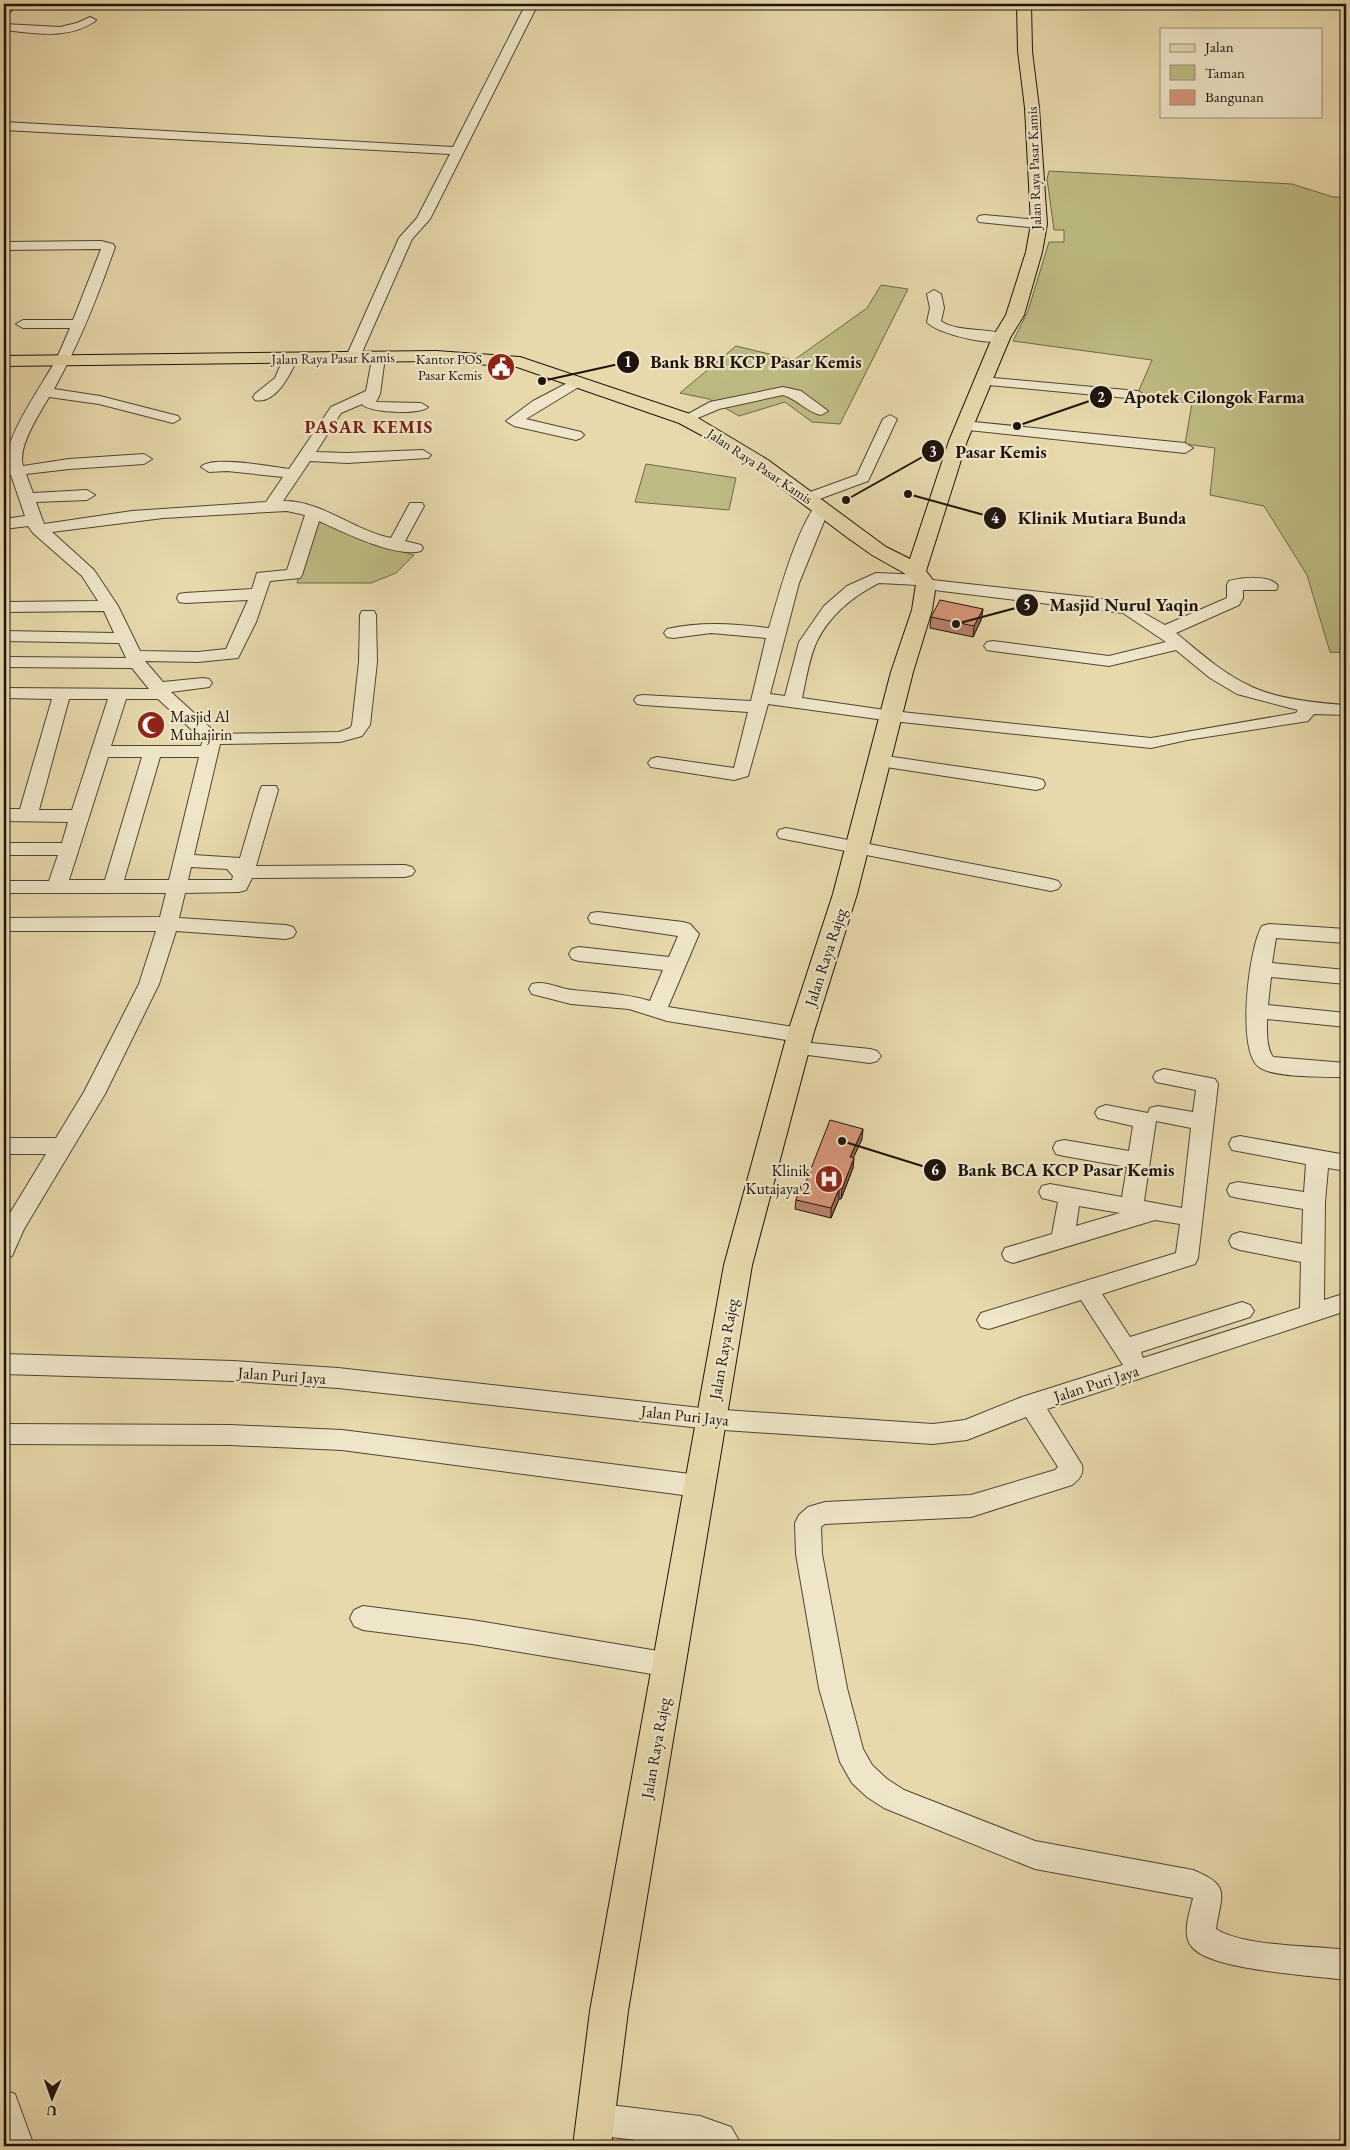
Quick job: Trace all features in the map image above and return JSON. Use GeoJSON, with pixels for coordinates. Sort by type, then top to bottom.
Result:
{"type":"FeatureCollection","features":[{"type":"Feature","properties":{"kind":"main road","name":"Jalan Raya Pasar Kamis"},"geometry":{"type":"LineString","coordinates":[[4,362],[436,356],[508,360],[686,418],[749,455],[881,552],[922,578],[964,426],[1001,338],[1015,315],[1034,252],[1038,224],[1032,108],[1025,51],[1024,4]]}},
{"type":"Feature","properties":{"kind":"main road","name":"Jalan Raya Rajeg"},"geometry":{"type":"LineString","coordinates":[[593,2132],[609,2011],[738,1265],[798,1043],[858,846],[869,794],[892,716],[902,672],[924,604],[922,578]]}},
{"type":"Feature","properties":{"kind":"street"},"geometry":{"type":"LineString","coordinates":[[519,22],[522,4]]}},
{"type":"Feature","properties":{"kind":"street"},"geometry":{"type":"LineString","coordinates":[[416,230],[413,217],[443,150],[484,86],[519,22],[532,4]]}},
{"type":"Feature","properties":{"kind":"street"},"geometry":{"type":"LineString","coordinates":[[4,27],[47,26],[72,30],[83,26],[90,20]]}},
{"type":"Feature","properties":{"kind":"street"},"geometry":{"type":"LineString","coordinates":[[353,357],[406,238],[416,230],[456,151],[484,86]]}},
{"type":"Feature","properties":{"kind":"street"},"geometry":{"type":"LineString","coordinates":[[4,126],[359,148],[456,151]]}},
{"type":"Feature","properties":{"kind":"street"},"geometry":{"type":"LineString","coordinates":[[984,219],[1038,224]]}},
{"type":"Feature","properties":{"kind":"street"},"geometry":{"type":"LineString","coordinates":[[4,246],[101,245],[108,247],[63,360],[19,439],[10,471]]}},
{"type":"Feature","properties":{"kind":"street"},"geometry":{"type":"LineString","coordinates":[[934,294],[937,308],[934,322],[938,327],[947,331],[1001,338]]}},
{"type":"Feature","properties":{"kind":"street"},"geometry":{"type":"LineString","coordinates":[[23,324],[78,324]]}},
{"type":"Feature","properties":{"kind":"street"},"geometry":{"type":"LineString","coordinates":[[271,507],[307,456],[336,410],[369,396],[375,390],[378,357]]}},
{"type":"Feature","properties":{"kind":"street"},"geometry":{"type":"LineString","coordinates":[[260,397],[281,380],[290,359]]}},
{"type":"Feature","properties":{"kind":"street"},"geometry":{"type":"LineString","coordinates":[[983,381],[1138,395]]}},
{"type":"Feature","properties":{"kind":"street"},"geometry":{"type":"LineString","coordinates":[[576,435],[514,421],[523,413],[577,382]]}},
{"type":"Feature","properties":{"kind":"street"},"geometry":{"type":"LineString","coordinates":[[686,418],[714,405],[783,391],[796,394],[821,411]]}},
{"type":"Feature","properties":{"kind":"street"},"geometry":{"type":"LineString","coordinates":[[44,392],[100,400],[173,418]]}},
{"type":"Feature","properties":{"kind":"street"},"geometry":{"type":"LineString","coordinates":[[369,396],[369,404],[372,406],[421,407]]}},
{"type":"Feature","properties":{"kind":"street"},"geometry":{"type":"LineString","coordinates":[[657,763],[740,773],[743,770],[776,634],[797,566],[816,517],[815,503],[863,478],[890,419]]}},
{"type":"Feature","properties":{"kind":"street"},"geometry":{"type":"LineString","coordinates":[[964,426],[1184,448]]}},
{"type":"Feature","properties":{"kind":"street"},"geometry":{"type":"LineString","coordinates":[[307,456],[355,458],[423,455]]}},
{"type":"Feature","properties":{"kind":"street"},"geometry":{"type":"LineString","coordinates":[[10,471],[69,464],[144,459]]}},
{"type":"Feature","properties":{"kind":"street"},"geometry":{"type":"LineString","coordinates":[[209,467],[227,466],[294,474]]}},
{"type":"Feature","properties":{"kind":"street"},"geometry":{"type":"LineString","coordinates":[[10,471],[26,498],[37,525],[88,573],[110,606],[136,660],[161,691],[211,746]]}},
{"type":"Feature","properties":{"kind":"street"},"geometry":{"type":"LineString","coordinates":[[26,498],[87,495]]}},
{"type":"Feature","properties":{"kind":"street"},"geometry":{"type":"LineString","coordinates":[[395,545],[416,506]]}},
{"type":"Feature","properties":{"kind":"street"},"geometry":{"type":"LineString","coordinates":[[4,524],[37,525],[152,513],[299,507],[371,539],[415,548]]}},
{"type":"Feature","properties":{"kind":"street"},"geometry":{"type":"LineString","coordinates":[[4,662],[136,660],[232,654],[248,622],[263,576],[294,575],[314,513]]}},
{"type":"Feature","properties":{"kind":"street"},"geometry":{"type":"LineString","coordinates":[[792,702],[808,642],[830,610],[853,590],[876,578],[922,578],[1115,606],[1136,612],[1180,644],[1216,674],[1243,690],[1309,708],[1346,710]]}},
{"type":"Feature","properties":{"kind":"street"},"geometry":{"type":"LineString","coordinates":[[1164,632],[1233,602],[1235,586],[1264,584],[1270,586]]}},
{"type":"Feature","properties":{"kind":"street"},"geometry":{"type":"LineString","coordinates":[[185,598],[258,594]]}},
{"type":"Feature","properties":{"kind":"street"},"geometry":{"type":"LineString","coordinates":[[4,608],[110,606]]}},
{"type":"Feature","properties":{"kind":"street"},"geometry":{"type":"LineString","coordinates":[[100,751],[152,752],[340,737],[356,732],[361,725],[367,671],[368,615]]}},
{"type":"Feature","properties":{"kind":"street"},"geometry":{"type":"LineString","coordinates":[[672,634],[696,628],[714,627],[776,634]]}},
{"type":"Feature","properties":{"kind":"street"},"geometry":{"type":"LineString","coordinates":[[4,636],[125,638]]}},
{"type":"Feature","properties":{"kind":"street"},"geometry":{"type":"LineString","coordinates":[[993,646],[1109,661],[1180,644]]}},
{"type":"Feature","properties":{"kind":"street"},"geometry":{"type":"LineString","coordinates":[[5,696],[161,691],[204,683]]}},
{"type":"Feature","properties":{"kind":"street"},"geometry":{"type":"LineString","coordinates":[[28,815],[62,693]]}},
{"type":"Feature","properties":{"kind":"street"},"geometry":{"type":"LineString","coordinates":[[57,887],[119,693]]}},
{"type":"Feature","properties":{"kind":"street"},"geometry":{"type":"LineString","coordinates":[[643,700],[740,707],[760,702],[792,702],[892,716],[1151,744],[1187,734],[1302,717],[1309,708]]}},
{"type":"Feature","properties":{"kind":"street"},"geometry":{"type":"LineString","coordinates":[[4,1250],[13,1227],[94,1094],[141,1002],[168,924],[211,746]]}},
{"type":"Feature","properties":{"kind":"street"},"geometry":{"type":"LineString","coordinates":[[112,888],[152,752]]}},
{"type":"Feature","properties":{"kind":"street"},"geometry":{"type":"LineString","coordinates":[[878,761],[1036,784]]}},
{"type":"Feature","properties":{"kind":"street"},"geometry":{"type":"LineString","coordinates":[[5,889],[238,886],[256,839],[269,790]]}},
{"type":"Feature","properties":{"kind":"street"},"geometry":{"type":"LineString","coordinates":[[4,815],[81,816]]}},
{"type":"Feature","properties":{"kind":"street"},"geometry":{"type":"LineString","coordinates":[[786,834],[858,846],[956,868],[1050,885]]}},
{"type":"Feature","properties":{"kind":"street"},"geometry":{"type":"LineString","coordinates":[[4,849],[70,849]]}},
{"type":"Feature","properties":{"kind":"street"},"geometry":{"type":"LineString","coordinates":[[183,861],[236,863],[237,871],[244,872],[405,870]]}},
{"type":"Feature","properties":{"kind":"street"},"geometry":{"type":"LineString","coordinates":[[598,918],[687,931],[689,938],[656,1010]]}},
{"type":"Feature","properties":{"kind":"street"},"geometry":{"type":"LineString","coordinates":[[4,924],[168,924],[286,932]]}},
{"type":"Feature","properties":{"kind":"street"},"geometry":{"type":"LineString","coordinates":[[1346,936],[1270,930],[1265,942],[1257,1010],[1259,1053],[1265,1061],[1276,1064],[1346,1070]]}},
{"type":"Feature","properties":{"kind":"street"},"geometry":{"type":"LineString","coordinates":[[579,954],[677,965]]}},
{"type":"Feature","properties":{"kind":"street"},"geometry":{"type":"LineString","coordinates":[[1262,968],[1346,977]]}},
{"type":"Feature","properties":{"kind":"street"},"geometry":{"type":"LineString","coordinates":[[539,989],[571,997],[630,1002],[656,1010],[798,1043],[808,1048],[870,1056]]}},
{"type":"Feature","properties":{"kind":"street"},"geometry":{"type":"LineString","coordinates":[[1257,1010],[1346,1020]]}},
{"type":"Feature","properties":{"kind":"street"},"geometry":{"type":"LineString","coordinates":[[989,1320],[1187,1258],[1207,1084],[1164,1077]]}},
{"type":"Feature","properties":{"kind":"street"},"geometry":{"type":"LineString","coordinates":[[1106,1113],[1145,1120],[1132,1207]]}},
{"type":"Feature","properties":{"kind":"street"},"geometry":{"type":"LineString","coordinates":[[1158,1114],[1203,1122]]}},
{"type":"Feature","properties":{"kind":"street"},"geometry":{"type":"LineString","coordinates":[[1240,1144],[1346,1163]]}},
{"type":"Feature","properties":{"kind":"street"},"geometry":{"type":"LineString","coordinates":[[4,1146],[62,1146]]}},
{"type":"Feature","properties":{"kind":"street"},"geometry":{"type":"LineString","coordinates":[[1064,1148],[1139,1162]]}},
{"type":"Feature","properties":{"kind":"street"},"geometry":{"type":"LineString","coordinates":[[1312,1313],[1314,1202],[1318,1159]]}},
{"type":"Feature","properties":{"kind":"street"},"geometry":{"type":"LineString","coordinates":[[1238,1190],[1314,1202]]}},
{"type":"Feature","properties":{"kind":"street"},"geometry":{"type":"LineString","coordinates":[[1062,1239],[1060,1194],[1192,1218]]}},
{"type":"Feature","properties":{"kind":"street"},"geometry":{"type":"LineString","coordinates":[[1013,1254],[1155,1211]]}},
{"type":"Feature","properties":{"kind":"street"},"geometry":{"type":"LineString","coordinates":[[1240,1241],[1313,1255]]}},
{"type":"Feature","properties":{"kind":"street"},"geometry":{"type":"LineString","coordinates":[[1086,1289],[1139,1369]]}},
{"type":"Feature","properties":{"kind":"street","name":"Jalan Puri Jaya"},"geometry":{"type":"LineString","coordinates":[[4,1364],[233,1371],[338,1378],[704,1456],[967,1430],[1038,1414],[1139,1369],[1346,1302]]}},
{"type":"Feature","properties":{"kind":"street"},"geometry":{"type":"LineString","coordinates":[[1125,1348],[1242,1311]]}},
{"type":"Feature","properties":{"kind":"street"},"geometry":{"type":"LineString","coordinates":[[1038,1414],[1064,1455],[1071,1471],[1063,1478],[987,1503],[952,1508],[825,1513],[817,1515],[808,1522],[809,1554],[833,1688],[850,1753],[862,1774],[877,1788],[894,1799],[1035,1855],[1192,1884],[1204,1889],[1208,1895],[1201,1928],[1202,1937],[1209,1944],[1260,1956],[1325,1961],[1346,1966]]}},
{"type":"Feature","properties":{"kind":"street"},"geometry":{"type":"LineString","coordinates":[[4,1434],[221,1435],[704,1456]]}},
{"type":"Feature","properties":{"kind":"street"},"geometry":{"type":"LineString","coordinates":[[363,1618],[472,1632],[670,1665]]}},
{"type":"Feature","properties":{"kind":"street"},"geometry":{"type":"LineString","coordinates":[[4,2105],[18,2146]]}},
{"type":"Feature","properties":{"kind":"street"},"geometry":{"type":"LineString","coordinates":[[593,2132],[700,2132],[720,2138],[726,2146]]}},
{"type":"Feature","properties":{"kind":"green space"},"geometry":{"type":"Polygon","coordinates":[[[1049,171],[1292,184],[1333,197],[1346,197],[1346,653],[1330,652],[1307,575],[1264,506],[1210,495],[1215,448],[1185,444],[1192,403],[1136,397],[1152,360],[1013,341],[1028,311],[1049,242],[1064,242],[1064,230],[1054,230],[1047,179],[1049,171]]]}},
{"type":"Feature","properties":{"kind":"green space"},"geometry":{"type":"Polygon","coordinates":[[[881,285],[908,289],[840,424],[812,422],[785,402],[739,416],[709,399],[680,393],[736,346],[794,360],[867,308],[881,285]]]}},
{"type":"Feature","properties":{"kind":"green space"},"geometry":{"type":"Polygon","coordinates":[[[646,464],[736,478],[729,510],[635,502],[646,464]]]}},
{"type":"Feature","properties":{"kind":"green space"},"geometry":{"type":"Polygon","coordinates":[[[316,516],[358,539],[414,555],[396,573],[371,583],[297,583],[316,516]]]}},
{"type":"Feature","properties":{"kind":"building"},"geometry":{"type":"Polygon","coordinates":[[[940,600],[983,609],[974,626],[931,617],[940,600]]]}},
{"type":"Feature","properties":{"kind":"building"},"geometry":{"type":"Polygon","coordinates":[[[830,1120],[863,1129],[850,1157],[854,1158],[842,1189],[839,1189],[831,1208],[796,1200],[802,1183],[805,1184],[830,1120]]]}},
{"type":"Feature","properties":{"kind":"place","name":"Kantor POS Pasar Kemis"},"geometry":{"type":"Point","coordinates":[501,367]}},
{"type":"Feature","properties":{"kind":"place","name":"Bank BRI KCP Pasar Kemis"},"geometry":{"type":"Point","coordinates":[542,381]}},
{"type":"Feature","properties":{"kind":"place","name":"Apotek Cilongok Farma"},"geometry":{"type":"Point","coordinates":[1017,426]}},
{"type":"Feature","properties":{"kind":"place","name":"Klinik Mutiara Bunda"},"geometry":{"type":"Point","coordinates":[908,494]}},
{"type":"Feature","properties":{"kind":"place","name":"Pasar Kemis"},"geometry":{"type":"Point","coordinates":[846,500]}},
{"type":"Feature","properties":{"kind":"place","name":"Masjid Nurul Yaqin"},"geometry":{"type":"Point","coordinates":[956,624]}},
{"type":"Feature","properties":{"kind":"place","name":"Masjid Al Muhajirin"},"geometry":{"type":"Point","coordinates":[151,725]}},
{"type":"Feature","properties":{"kind":"place","name":"Bank BCA KCP Pasar Kemis"},"geometry":{"type":"Point","coordinates":[842,1141]}},
{"type":"Feature","properties":{"kind":"place","name":"Klinik Kutajaya 2"},"geometry":{"type":"Point","coordinates":[829,1179]}},
{"type":"Feature","properties":{"kind":"district","name":"PASAR KEMIS"},"geometry":{"type":"Point","coordinates":[369,427]}}]}
